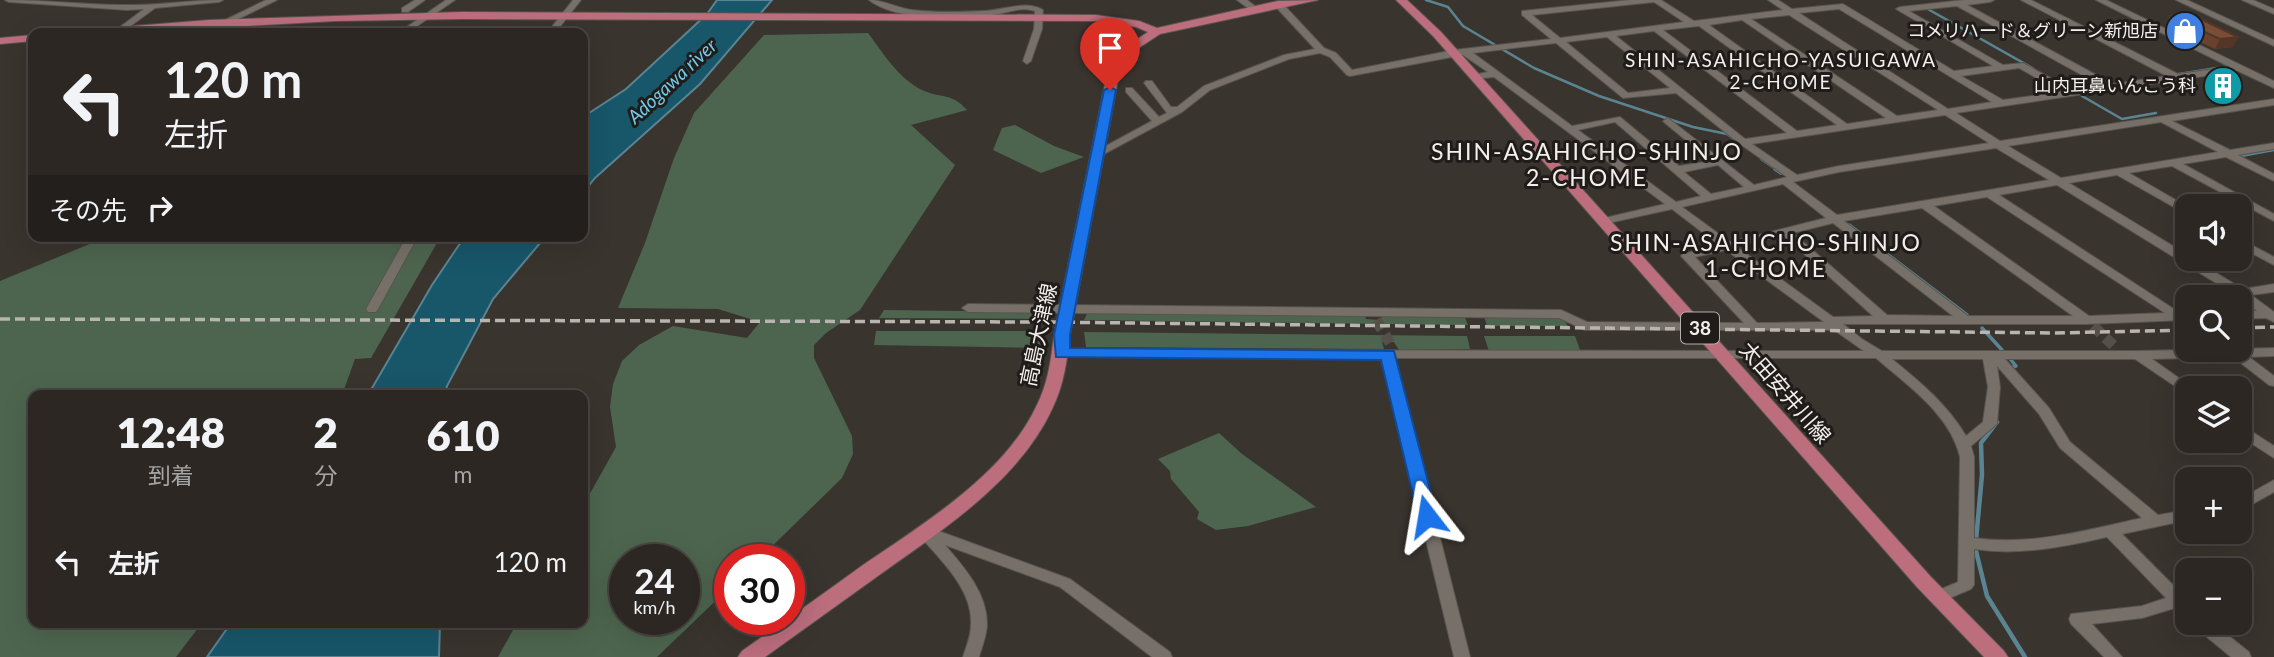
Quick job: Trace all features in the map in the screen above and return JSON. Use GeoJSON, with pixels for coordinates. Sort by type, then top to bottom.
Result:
{"type":"FeatureCollection","features":[{"type":"Feature","properties":{"kind":"main road","name":"高島大津線"},"geometry":{"type":"LineString","coordinates":[[749,657],[925,532],[978,490],[1027,438],[1048,403],[1062,353],[1062,335],[1114,69],[1120,55],[1136,42],[1156,32],[1278,4],[1314,0]]}},
{"type":"Feature","properties":{"kind":"main road","name":"太田安井川線"},"geometry":{"type":"LineString","coordinates":[[1401,0],[1458,53],[1476,77],[1938,597],[1997,657]]}},
{"type":"Feature","properties":{"kind":"main road"},"geometry":{"type":"LineString","coordinates":[[151,28],[227,21],[426,14],[1120,19],[1156,32]]}},
{"type":"Feature","properties":{"kind":"main road"},"geometry":{"type":"LineString","coordinates":[[0,41],[28,38]]}},
{"type":"Feature","properties":{"kind":"street"},"geometry":{"type":"LineString","coordinates":[[9,0],[109,8],[219,0]]}},
{"type":"Feature","properties":{"kind":"street"},"geometry":{"type":"LineString","coordinates":[[227,21],[273,0]]}},
{"type":"Feature","properties":{"kind":"street"},"geometry":{"type":"LineString","coordinates":[[405,10],[421,0]]}},
{"type":"Feature","properties":{"kind":"street"},"geometry":{"type":"LineString","coordinates":[[408,28],[451,0]]}},
{"type":"Feature","properties":{"kind":"street"},"geometry":{"type":"LineString","coordinates":[[557,28],[573,15],[577,0]]}},
{"type":"Feature","properties":{"kind":"street"},"geometry":{"type":"LineString","coordinates":[[873,0],[883,7],[928,13],[975,13],[1010,4],[1036,8],[1039,10],[1039,19],[1027,61]]}},
{"type":"Feature","properties":{"kind":"street"},"geometry":{"type":"LineString","coordinates":[[1241,0],[1255,9]]}},
{"type":"Feature","properties":{"kind":"street"},"geometry":{"type":"LineString","coordinates":[[1678,90],[1626,96],[1525,13],[1655,0],[1696,24],[1846,127]]}},
{"type":"Feature","properties":{"kind":"street"},"geometry":{"type":"LineString","coordinates":[[1772,0],[1999,145],[2228,285]]}},
{"type":"Feature","properties":{"kind":"street"},"geometry":{"type":"LineString","coordinates":[[1990,0],[1900,9],[2001,67]]}},
{"type":"Feature","properties":{"kind":"street"},"geometry":{"type":"LineString","coordinates":[[2025,0],[2176,77]]}},
{"type":"Feature","properties":{"kind":"street"},"geometry":{"type":"LineString","coordinates":[[2100,0],[2274,85]]}},
{"type":"Feature","properties":{"kind":"street"},"geometry":{"type":"LineString","coordinates":[[2180,0],[2274,43]]}},
{"type":"Feature","properties":{"kind":"street"},"geometry":{"type":"LineString","coordinates":[[2246,0],[2274,12]]}},
{"type":"Feature","properties":{"kind":"street"},"geometry":{"type":"LineString","coordinates":[[1958,3],[2112,88]]}},
{"type":"Feature","properties":{"kind":"street"},"geometry":{"type":"LineString","coordinates":[[1278,4],[1321,50],[1333,55],[1350,72],[1500,47],[1840,6],[2002,104]]}},
{"type":"Feature","properties":{"kind":"street"},"geometry":{"type":"LineString","coordinates":[[122,28],[153,6]]}},
{"type":"Feature","properties":{"kind":"street"},"geometry":{"type":"LineString","coordinates":[[2195,17],[2214,15]]}},
{"type":"Feature","properties":{"kind":"street"},"geometry":{"type":"LineString","coordinates":[[1744,18],[1896,120]]}},
{"type":"Feature","properties":{"kind":"street"},"geometry":{"type":"LineString","coordinates":[[2146,23],[2171,20]]}},
{"type":"Feature","properties":{"kind":"street"},"geometry":{"type":"LineString","coordinates":[[1656,29],[1795,134]]}},
{"type":"Feature","properties":{"kind":"street"},"geometry":{"type":"LineString","coordinates":[[1609,34],[1835,219],[1965,319]]}},
{"type":"Feature","properties":{"kind":"street"},"geometry":{"type":"LineString","coordinates":[[1098,153],[1158,122],[1179,110],[1207,88],[1235,75],[1287,57],[1321,50]]}},
{"type":"Feature","properties":{"kind":"street"},"geometry":{"type":"LineString","coordinates":[[1458,53],[1496,74],[1675,204],[1879,354],[1928,396],[1952,424],[1964,445],[1967,457],[1966,585],[1938,597]]}},
{"type":"Feature","properties":{"kind":"street"},"geometry":{"type":"LineString","coordinates":[[1952,74],[2020,65],[2072,94]]}},
{"type":"Feature","properties":{"kind":"street"},"geometry":{"type":"LineString","coordinates":[[1743,142],[2239,68]]}},
{"type":"Feature","properties":{"kind":"street"},"geometry":{"type":"LineString","coordinates":[[1476,77],[1496,74]]}},
{"type":"Feature","properties":{"kind":"street"},"geometry":{"type":"LineString","coordinates":[[1149,83],[1168,110],[1179,110]]}},
{"type":"Feature","properties":{"kind":"street"},"geometry":{"type":"LineString","coordinates":[[1129,90],[1158,122]]}},
{"type":"Feature","properties":{"kind":"street"},"geometry":{"type":"LineString","coordinates":[[1604,221],[1788,179],[2274,102]]}},
{"type":"Feature","properties":{"kind":"street"},"geometry":{"type":"LineString","coordinates":[[1572,129],[1617,119],[1708,197]]}},
{"type":"Feature","properties":{"kind":"street"},"geometry":{"type":"LineString","coordinates":[[2164,120],[2274,178]]}},
{"type":"Feature","properties":{"kind":"street"},"geometry":{"type":"LineString","coordinates":[[1668,121],[1751,187]]}},
{"type":"Feature","properties":{"kind":"street"},"geometry":{"type":"LineString","coordinates":[[1754,327],[1687,256],[1835,219],[2274,146]]}},
{"type":"Feature","properties":{"kind":"street"},"geometry":{"type":"LineString","coordinates":[[1676,170],[1720,162]]}},
{"type":"Feature","properties":{"kind":"street"},"geometry":{"type":"LineString","coordinates":[[2174,163],[2274,218]]}},
{"type":"Feature","properties":{"kind":"street"},"geometry":{"type":"LineString","coordinates":[[2119,172],[2175,204]]}},
{"type":"Feature","properties":{"kind":"street"},"geometry":{"type":"LineString","coordinates":[[1990,194],[2175,311]]}},
{"type":"Feature","properties":{"kind":"street"},"geometry":{"type":"LineString","coordinates":[[1924,204],[2089,323]]}},
{"type":"Feature","properties":{"kind":"street"},"geometry":{"type":"LineString","coordinates":[[1785,231],[1884,319]]}},
{"type":"Feature","properties":{"kind":"street"},"geometry":{"type":"LineString","coordinates":[[372,309],[410,242]]}},
{"type":"Feature","properties":{"kind":"street"},"geometry":{"type":"LineString","coordinates":[[2252,249],[2274,262]]}},
{"type":"Feature","properties":{"kind":"street"},"geometry":{"type":"LineString","coordinates":[[2252,291],[2274,288]]}},
{"type":"Feature","properties":{"kind":"street"},"geometry":{"type":"LineString","coordinates":[[2252,301],[2271,316]]}},
{"type":"Feature","properties":{"kind":"street"},"geometry":{"type":"LineString","coordinates":[[968,308],[1375,316],[1561,314],[1585,326],[1699,327],[1754,327],[1884,319],[2089,323],[2175,317]]}},
{"type":"Feature","properties":{"kind":"street"},"geometry":{"type":"LineString","coordinates":[[2252,315],[2271,316]]}},
{"type":"Feature","properties":{"kind":"street"},"geometry":{"type":"LineString","coordinates":[[1062,353],[1391,351],[1724,355],[2175,352]]}},
{"type":"Feature","properties":{"kind":"street"},"geometry":{"type":"LineString","coordinates":[[1391,351],[1462,657]]}},
{"type":"Feature","properties":{"kind":"street"},"geometry":{"type":"LineString","coordinates":[[2125,352],[2175,383]]}},
{"type":"Feature","properties":{"kind":"street"},"geometry":{"type":"LineString","coordinates":[[2252,352],[2274,352]]}},
{"type":"Feature","properties":{"kind":"street"},"geometry":{"type":"LineString","coordinates":[[1964,445],[1990,424],[1994,387],[1992,354]]}},
{"type":"Feature","properties":{"kind":"street"},"geometry":{"type":"LineString","coordinates":[[1992,354],[2044,411],[2065,445],[2153,519]]}},
{"type":"Feature","properties":{"kind":"street"},"geometry":{"type":"LineString","coordinates":[[2248,362],[2274,382]]}},
{"type":"Feature","properties":{"kind":"street"},"geometry":{"type":"LineString","coordinates":[[2252,437],[2274,453]]}},
{"type":"Feature","properties":{"kind":"street"},"geometry":{"type":"LineString","coordinates":[[2252,499],[2274,485]]}},
{"type":"Feature","properties":{"kind":"street"},"geometry":{"type":"LineString","coordinates":[[1965,542],[1984,547],[2042,544],[2175,516]]}},
{"type":"Feature","properties":{"kind":"street"},"geometry":{"type":"LineString","coordinates":[[2109,530],[2175,599]]}},
{"type":"Feature","properties":{"kind":"street"},"geometry":{"type":"LineString","coordinates":[[925,532],[966,582],[979,626],[971,657]]}},
{"type":"Feature","properties":{"kind":"street"},"geometry":{"type":"LineString","coordinates":[[925,532],[1065,583],[1164,657]]}},
{"type":"Feature","properties":{"kind":"street"},"geometry":{"type":"LineString","coordinates":[[2114,657],[2077,619],[2175,607]]}},
{"type":"Feature","properties":{"kind":"street"},"geometry":{"type":"LineString","coordinates":[[2216,635],[2243,657]]}},
{"type":"Feature","properties":{"kind":"green space"},"geometry":{"type":"Polygon","coordinates":[[[868,33],[906,79],[929,93],[951,98],[967,110],[911,125],[955,165],[860,310],[826,333],[814,345],[814,358],[852,436],[853,454],[842,478],[774,544],[714,544],[714,602],[700,616],[700,544],[609,544],[609,635],[680,635],[657,657],[498,657],[514,628],[588,628],[588,497],[616,447],[610,407],[613,384],[622,361],[639,345],[673,326],[747,338],[760,322],[718,309],[618,308],[645,243],[674,158],[694,113],[764,35],[868,33]]]}},
{"type":"Feature","properties":{"kind":"green space"},"geometry":{"type":"Polygon","coordinates":[[[1015,125],[1054,146],[1084,157],[1041,173],[993,150],[1002,128],[1015,125]]]}},
{"type":"Feature","properties":{"kind":"green space"},"geometry":{"type":"Polygon","coordinates":[[[94,242],[438,242],[371,358],[355,359],[344,390],[28,390],[28,628],[198,628],[176,657],[0,657],[0,281],[94,242]]]}},
{"type":"Feature","properties":{"kind":"green space"},"geometry":{"type":"Polygon","coordinates":[[[884,310],[1045,312],[1043,319],[879,318],[884,310]]]}},
{"type":"Feature","properties":{"kind":"green space"},"geometry":{"type":"Polygon","coordinates":[[[1088,312],[1365,315],[1366,319],[1380,320],[1383,315],[1464,315],[1468,325],[1084,320],[1088,312]]]}},
{"type":"Feature","properties":{"kind":"green space"},"geometry":{"type":"Polygon","coordinates":[[[1484,316],[1562,317],[1568,326],[1487,326],[1484,316]]]}},
{"type":"Feature","properties":{"kind":"green space"},"geometry":{"type":"Polygon","coordinates":[[[876,331],[1039,331],[1041,348],[874,345],[876,331]]]}},
{"type":"Feature","properties":{"kind":"green space"},"geometry":{"type":"Polygon","coordinates":[[[1084,332],[1467,336],[1470,349],[1399,350],[1394,342],[1382,342],[1384,349],[1086,347],[1084,332]]]}},
{"type":"Feature","properties":{"kind":"green space"},"geometry":{"type":"Polygon","coordinates":[[[1484,336],[1575,336],[1580,350],[1489,351],[1484,336]]]}},
{"type":"Feature","properties":{"kind":"green space"},"geometry":{"type":"Polygon","coordinates":[[[1219,433],[1242,454],[1316,507],[1248,526],[1216,530],[1197,519],[1199,512],[1171,479],[1170,471],[1158,459],[1219,433]]]}},
{"type":"Feature","properties":{"kind":"water","name":"Adogawa river"},"geometry":{"type":"Polygon","coordinates":[[[717,0],[772,0],[700,84],[588,187],[588,114],[626,89],[707,14],[717,0]]]}},
{"type":"Feature","properties":{"kind":"water"},"geometry":{"type":"Polygon","coordinates":[[[461,242],[541,242],[493,299],[446,390],[371,390],[432,285],[461,242]]]}},
{"type":"Feature","properties":{"kind":"water"},"geometry":{"type":"Polygon","coordinates":[[[227,628],[440,628],[439,657],[207,657],[227,628]]]}},
{"type":"Feature","properties":{"kind":"building"},"geometry":{"type":"Polygon","coordinates":[[[2190,14],[2238,37],[2220,39],[2170,16],[2190,14]]]}},
{"type":"Feature","properties":{"kind":"waterway"},"geometry":{"type":"LineString","coordinates":[[1426,0],[1448,7],[1463,26],[1534,68],[1599,96],[1693,127],[1727,134],[1741,144]]}},
{"type":"Feature","properties":{"kind":"waterway"},"geometry":{"type":"LineString","coordinates":[[1926,8],[2034,69]]}},
{"type":"Feature","properties":{"kind":"waterway"},"geometry":{"type":"LineString","coordinates":[[2179,74],[2230,66]]}},
{"type":"Feature","properties":{"kind":"waterway"},"geometry":{"type":"LineString","coordinates":[[2082,96],[2122,119],[2156,113]]}},
{"type":"Feature","properties":{"kind":"waterway"},"geometry":{"type":"LineString","coordinates":[[2241,156],[2274,150]]}},
{"type":"Feature","properties":{"kind":"waterway"},"geometry":{"type":"LineString","coordinates":[[1761,159],[1777,170]]}},
{"type":"Feature","properties":{"kind":"waterway"},"geometry":{"type":"LineString","coordinates":[[1775,169],[1781,173]]}},
{"type":"Feature","properties":{"kind":"waterway"},"geometry":{"type":"LineString","coordinates":[[1849,225],[1967,315]]}},
{"type":"Feature","properties":{"kind":"waterway"},"geometry":{"type":"LineString","coordinates":[[1982,328],[2002,350]]}},
{"type":"Feature","properties":{"kind":"waterway"},"geometry":{"type":"LineString","coordinates":[[2010,368],[2016,366],[2011,360]]}},
{"type":"Feature","properties":{"kind":"waterway"},"geometry":{"type":"LineString","coordinates":[[1976,540],[1982,475],[1981,443],[1997,422]]}},
{"type":"Feature","properties":{"kind":"waterway"},"geometry":{"type":"LineString","coordinates":[[1976,551],[1987,596],[2025,657]]}},
{"type":"Feature","properties":{"kind":"tunnel"},"geometry":{"type":"LineString","coordinates":[[1376,320],[1390,343]]}},
{"type":"Feature","properties":{"kind":"tunnel"},"geometry":{"type":"LineString","coordinates":[[2093,326],[2114,346]]}},
{"type":"Feature","properties":{"kind":"railway"},"geometry":{"type":"LineString","coordinates":[[0,319],[1043,322],[2055,333],[2175,330]]}},
{"type":"Feature","properties":{"kind":"railway"},"geometry":{"type":"LineString","coordinates":[[2252,328],[2274,327]]}},
{"type":"Feature","properties":{"kind":"place","name":"コメリハード＆グリーン新旭店"},"geometry":{"type":"Point","coordinates":[2185,31]}},
{"type":"Feature","properties":{"kind":"place","name":"山内耳鼻いんこう科"},"geometry":{"type":"Point","coordinates":[2223,86]}},
{"type":"Feature","properties":{"kind":"district","name":"SHIN-ASAHICHO-YASUIGAWA 2-CHOME"},"geometry":{"type":"Point","coordinates":[1781,71]}},
{"type":"Feature","properties":{"kind":"district","name":"SHIN-ASAHICHO-SHINJO 2-CHOME"},"geometry":{"type":"Point","coordinates":[1587,165]}},
{"type":"Feature","properties":{"kind":"district","name":"SHIN-ASAHICHO-SHINJO 1-CHOME"},"geometry":{"type":"Point","coordinates":[1766,256]}},
{"type":"Feature","properties":{"kind":"route"},"geometry":{"type":"LineString","coordinates":[[1110,90],[1062,335],[1062,353],[1388,355],[1427,516]]}}]}
